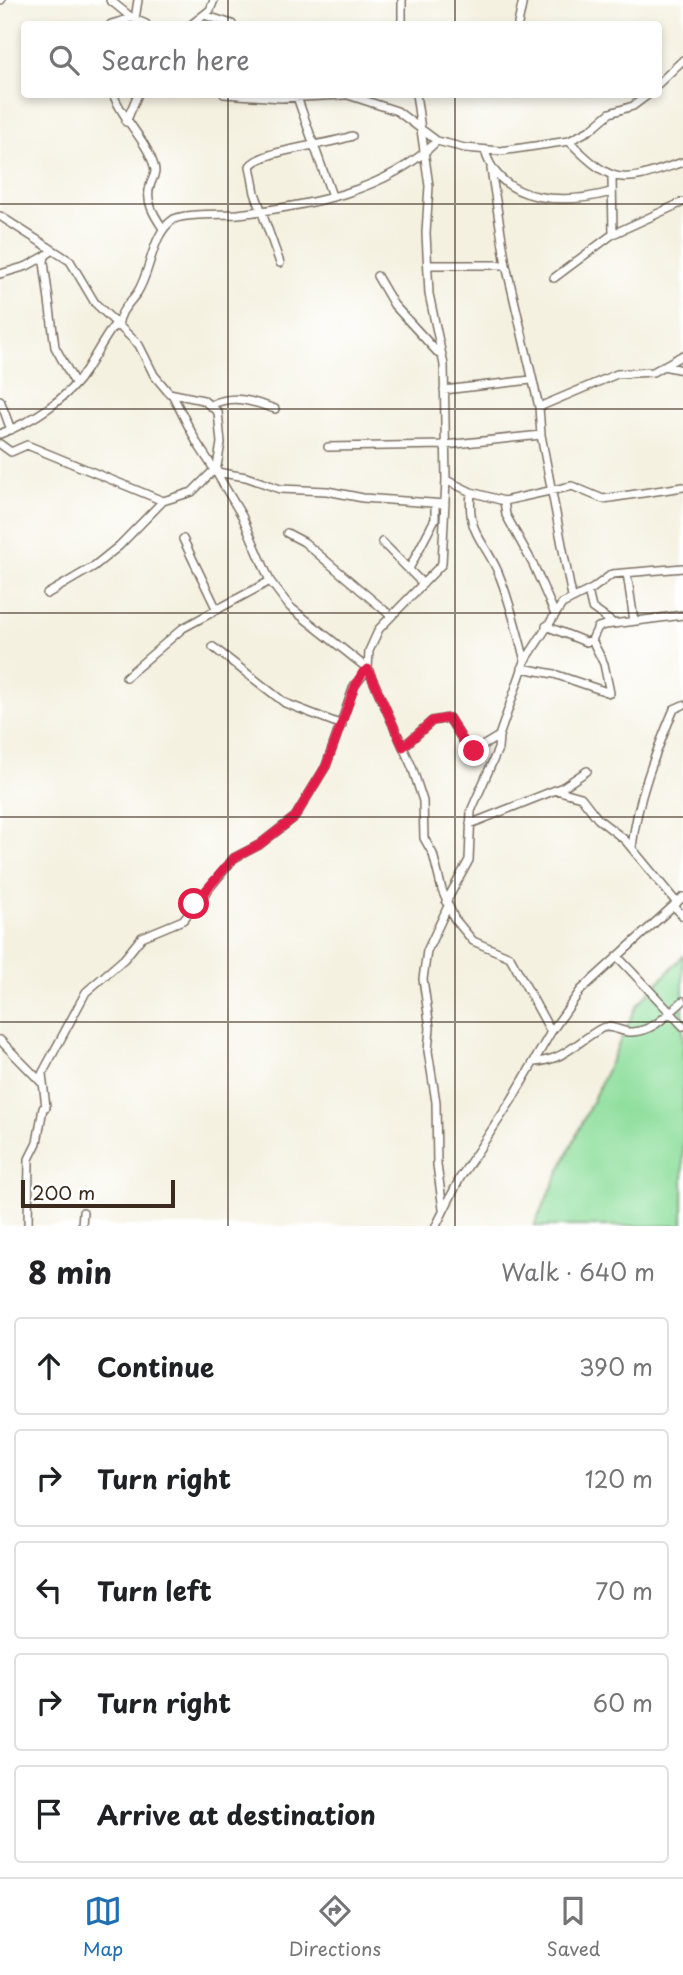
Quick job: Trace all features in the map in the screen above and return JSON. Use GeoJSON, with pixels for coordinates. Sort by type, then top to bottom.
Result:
{"type":"FeatureCollection","features":[{"type":"Feature","properties":{"kind":"street"},"geometry":{"type":"LineString","coordinates":[[110,0],[139,21]]}},
{"type":"Feature","properties":{"kind":"street"},"geometry":{"type":"LineString","coordinates":[[134,19],[138,0]]}},
{"type":"Feature","properties":{"kind":"street"},"geometry":{"type":"LineString","coordinates":[[196,21],[204,15],[214,0]]}},
{"type":"Feature","properties":{"kind":"street"},"geometry":{"type":"LineString","coordinates":[[402,0],[402,21]]}},
{"type":"Feature","properties":{"kind":"street"},"geometry":{"type":"LineString","coordinates":[[519,21],[523,0]]}},
{"type":"Feature","properties":{"kind":"street"},"geometry":{"type":"LineString","coordinates":[[204,15],[223,21]]}},
{"type":"Feature","properties":{"kind":"street"},"geometry":{"type":"LineString","coordinates":[[125,21],[134,19]]}},
{"type":"Feature","properties":{"kind":"street"},"geometry":{"type":"LineString","coordinates":[[662,81],[683,60]]}},
{"type":"Feature","properties":{"kind":"street"},"geometry":{"type":"LineString","coordinates":[[115,98],[125,122],[148,151],[154,164],[155,174],[148,195],[153,213],[162,227]]}},
{"type":"Feature","properties":{"kind":"street"},"geometry":{"type":"LineString","coordinates":[[125,122],[136,98]]}},
{"type":"Feature","properties":{"kind":"street"},"geometry":{"type":"LineString","coordinates":[[297,98],[332,196]]}},
{"type":"Feature","properties":{"kind":"street"},"geometry":{"type":"LineString","coordinates":[[357,98],[397,111],[437,141],[485,151],[569,141],[590,130],[610,113],[633,106],[644,98]]}},
{"type":"Feature","properties":{"kind":"street"},"geometry":{"type":"LineString","coordinates":[[368,669],[372,641],[390,615],[442,564],[446,480],[444,390],[442,357],[429,293],[426,152],[417,98]]}},
{"type":"Feature","properties":{"kind":"street"},"geometry":{"type":"LineString","coordinates":[[280,263],[250,166],[254,160],[352,136]]}},
{"type":"Feature","properties":{"kind":"street"},"geometry":{"type":"LineString","coordinates":[[0,434],[44,411],[75,383],[147,273],[162,227],[179,217],[262,211],[371,185],[426,152],[437,141]]}},
{"type":"Feature","properties":{"kind":"street"},"geometry":{"type":"LineString","coordinates":[[569,141],[612,177],[630,179],[683,162]]}},
{"type":"Feature","properties":{"kind":"street"},"geometry":{"type":"LineString","coordinates":[[485,151],[491,169],[506,265],[538,407],[551,493],[572,597]]}},
{"type":"Feature","properties":{"kind":"street"},"geometry":{"type":"LineString","coordinates":[[491,169],[513,187],[558,200],[580,199],[611,192]]}},
{"type":"Feature","properties":{"kind":"street"},"geometry":{"type":"LineString","coordinates":[[612,177],[613,234]]}},
{"type":"Feature","properties":{"kind":"street"},"geometry":{"type":"LineString","coordinates":[[554,278],[613,234],[683,202]]}},
{"type":"Feature","properties":{"kind":"street"},"geometry":{"type":"LineString","coordinates":[[0,216],[70,261],[95,303],[139,345],[154,375],[173,396],[197,443],[242,516],[270,581],[290,607],[368,669],[403,747],[423,801],[421,828],[433,854],[447,904],[464,933],[473,942],[510,957],[551,1032]]}},
{"type":"Feature","properties":{"kind":"street"},"geometry":{"type":"LineString","coordinates":[[0,274],[27,266],[52,250]]}},
{"type":"Feature","properties":{"kind":"street"},"geometry":{"type":"LineString","coordinates":[[45,256],[55,347],[75,383]]}},
{"type":"Feature","properties":{"kind":"street"},"geometry":{"type":"LineString","coordinates":[[429,265],[506,265]]}},
{"type":"Feature","properties":{"kind":"street"},"geometry":{"type":"LineString","coordinates":[[377,276],[394,304],[442,357]]}},
{"type":"Feature","properties":{"kind":"street"},"geometry":{"type":"LineString","coordinates":[[538,407],[617,374],[653,372],[671,359],[683,355]]}},
{"type":"Feature","properties":{"kind":"street"},"geometry":{"type":"LineString","coordinates":[[663,366],[683,370]]}},
{"type":"Feature","properties":{"kind":"street"},"geometry":{"type":"LineString","coordinates":[[444,390],[531,380]]}},
{"type":"Feature","properties":{"kind":"street"},"geometry":{"type":"LineString","coordinates":[[47,594],[93,567],[120,546],[163,502],[192,492],[216,470],[222,428],[218,412],[203,400],[173,396]]}},
{"type":"Feature","properties":{"kind":"street"},"geometry":{"type":"LineString","coordinates":[[211,405],[225,399],[245,399],[275,409]]}},
{"type":"Feature","properties":{"kind":"street"},"geometry":{"type":"LineString","coordinates":[[0,400],[11,430]]}},
{"type":"Feature","properties":{"kind":"street"},"geometry":{"type":"LineString","coordinates":[[328,447],[445,445],[541,435]]}},
{"type":"Feature","properties":{"kind":"street"},"geometry":{"type":"LineString","coordinates":[[0,444],[8,452],[27,444],[163,502]]}},
{"type":"Feature","properties":{"kind":"street"},"geometry":{"type":"LineString","coordinates":[[216,470],[280,489],[327,491],[363,498],[445,504]]}},
{"type":"Feature","properties":{"kind":"street"},"geometry":{"type":"LineString","coordinates":[[446,480],[471,492],[505,501],[551,493],[572,486],[597,498],[611,499],[641,491],[683,487]]}},
{"type":"Feature","properties":{"kind":"street"},"geometry":{"type":"LineString","coordinates":[[471,492],[469,514],[475,534],[497,569],[523,664]]}},
{"type":"Feature","properties":{"kind":"street"},"geometry":{"type":"LineString","coordinates":[[505,501],[506,515],[555,612]]}},
{"type":"Feature","properties":{"kind":"street"},"geometry":{"type":"LineString","coordinates":[[409,569],[435,519],[435,504]]}},
{"type":"Feature","properties":{"kind":"street"},"geometry":{"type":"LineString","coordinates":[[287,533],[304,542],[390,615]]}},
{"type":"Feature","properties":{"kind":"street"},"geometry":{"type":"LineString","coordinates":[[183,539],[217,610]]}},
{"type":"Feature","properties":{"kind":"street"},"geometry":{"type":"LineString","coordinates":[[382,542],[422,584]]}},
{"type":"Feature","properties":{"kind":"street"},"geometry":{"type":"LineString","coordinates":[[443,1209],[436,1155],[436,1102],[428,1052],[430,1028],[423,979],[427,951],[469,860],[471,811],[498,749],[499,736],[523,664],[555,612],[572,597],[588,591],[605,577],[683,568]]}},
{"type":"Feature","properties":{"kind":"street"},"geometry":{"type":"LineString","coordinates":[[627,573],[634,621]]}},
{"type":"Feature","properties":{"kind":"street"},"geometry":{"type":"LineString","coordinates":[[126,677],[183,628],[270,581]]}},
{"type":"Feature","properties":{"kind":"street"},"geometry":{"type":"LineString","coordinates":[[588,591],[592,608],[613,623]]}},
{"type":"Feature","properties":{"kind":"street"},"geometry":{"type":"LineString","coordinates":[[592,640],[598,627],[683,615]]}},
{"type":"Feature","properties":{"kind":"street"},"geometry":{"type":"LineString","coordinates":[[546,626],[581,641],[592,640]]}},
{"type":"Feature","properties":{"kind":"street"},"geometry":{"type":"LineString","coordinates":[[523,664],[610,693],[604,664],[592,640]]}},
{"type":"Feature","properties":{"kind":"street"},"geometry":{"type":"LineString","coordinates":[[213,647],[285,703],[342,724]]}},
{"type":"Feature","properties":{"kind":"street"},"geometry":{"type":"LineString","coordinates":[[28,1226],[29,1159],[37,1143],[43,1108],[46,1107],[42,1084],[45,1067],[86,992],[124,959],[142,937],[183,920],[234,858],[259,845],[295,817],[326,766],[355,686],[363,672],[368,669]]}},
{"type":"Feature","properties":{"kind":"street"},"geometry":{"type":"LineString","coordinates":[[632,848],[637,809],[645,785],[674,709],[683,705]]}},
{"type":"Feature","properties":{"kind":"street"},"geometry":{"type":"LineString","coordinates":[[403,747],[432,721],[441,718],[453,719],[472,751],[491,743],[499,736]]}},
{"type":"Feature","properties":{"kind":"street"},"geometry":{"type":"LineString","coordinates":[[470,824],[556,790],[587,771]]}},
{"type":"Feature","properties":{"kind":"street"},"geometry":{"type":"LineString","coordinates":[[556,790],[578,794],[598,819],[632,848],[678,902],[683,916]]}},
{"type":"Feature","properties":{"kind":"street"},"geometry":{"type":"LineString","coordinates":[[436,1226],[443,1209],[551,1032],[581,990],[678,902]]}},
{"type":"Feature","properties":{"kind":"street"},"geometry":{"type":"LineString","coordinates":[[617,956],[683,1026]]}},
{"type":"Feature","properties":{"kind":"street"},"geometry":{"type":"LineString","coordinates":[[534,1062],[557,1059],[569,1052],[584,1036],[602,1028],[631,1032],[645,1030],[683,1001]]}},
{"type":"Feature","properties":{"kind":"street"},"geometry":{"type":"LineString","coordinates":[[0,1040],[42,1084]]}},
{"type":"Feature","properties":{"kind":"street"},"geometry":{"type":"LineString","coordinates":[[82,1226],[83,1212]]}},
{"type":"Feature","properties":{"kind":"green space"},"geometry":{"type":"Polygon","coordinates":[[[683,956],[683,1226],[534,1226],[637,1005],[683,956]]]}},
{"type":"Feature","properties":{"kind":"route"},"geometry":{"type":"LineString","coordinates":[[194,904],[234,858],[259,845],[295,817],[326,766],[349,699],[363,672],[368,669],[403,747],[432,721],[449,718],[453,719],[469,750],[474,751]]}}]}
